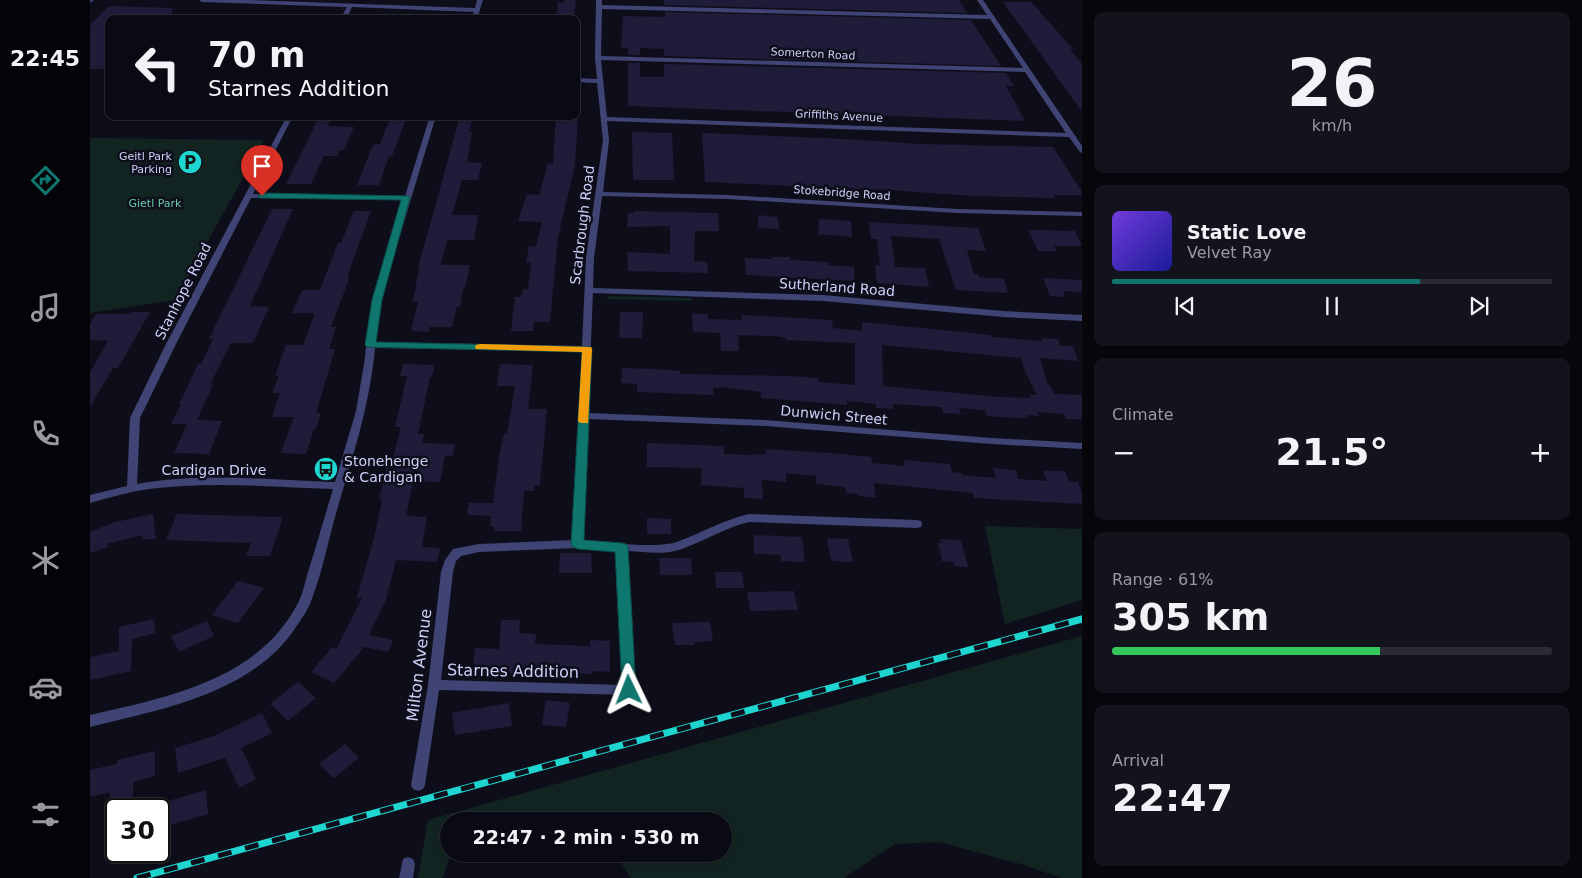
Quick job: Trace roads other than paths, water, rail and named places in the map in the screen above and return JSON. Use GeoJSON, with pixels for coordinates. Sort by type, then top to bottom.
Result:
{"type":"FeatureCollection","features":[{"type":"Feature","properties":{"kind":"street"},"geometry":{"type":"LineString","coordinates":[[202,0],[477,10]]}},
{"type":"Feature","properties":{"kind":"street"},"geometry":{"type":"LineString","coordinates":[[475,15],[480,0]]}},
{"type":"Feature","properties":{"kind":"street"},"geometry":{"type":"LineString","coordinates":[[980,0],[1082,151]]}},
{"type":"Feature","properties":{"kind":"street"},"geometry":{"type":"LineString","coordinates":[[598,4],[992,18]]}},
{"type":"Feature","properties":{"kind":"street","name":"Scarbrough Road"},"geometry":{"type":"LineString","coordinates":[[578,544],[592,242],[606,140],[606,119],[598,58],[598,4]]}},
{"type":"Feature","properties":{"kind":"street"},"geometry":{"type":"LineString","coordinates":[[345,15],[350,6]]}},
{"type":"Feature","properties":{"kind":"street","name":"Somerton Road"},"geometry":{"type":"LineString","coordinates":[[598,58],[1028,70]]}},
{"type":"Feature","properties":{"kind":"street"},"geometry":{"type":"LineString","coordinates":[[580,80],[601,81]]}},
{"type":"Feature","properties":{"kind":"street","name":"Griffiths Avenue"},"geometry":{"type":"LineString","coordinates":[[606,119],[1071,134]]}},
{"type":"Feature","properties":{"kind":"street","name":"Stanhope Road"},"geometry":{"type":"LineString","coordinates":[[132,487],[136,418],[171,344],[288,120]]}},
{"type":"Feature","properties":{"kind":"street"},"geometry":{"type":"LineString","coordinates":[[90,721],[189,697],[243,671],[286,633],[304,605],[362,411],[377,300],[431,120]]}},
{"type":"Feature","properties":{"kind":"street","name":"Stokebridge Road"},"geometry":{"type":"LineString","coordinates":[[600,194],[754,198],[957,210],[1082,214]]}},
{"type":"Feature","properties":{"kind":"street"},"geometry":{"type":"LineString","coordinates":[[248,196],[406,198]]}},
{"type":"Feature","properties":{"kind":"street","name":"Sutherland Road"},"geometry":{"type":"LineString","coordinates":[[589,290],[823,298],[1082,318]]}},
{"type":"Feature","properties":{"kind":"street"},"geometry":{"type":"LineString","coordinates":[[370,345],[587,349]]}},
{"type":"Feature","properties":{"kind":"street","name":"Dunwich Street"},"geometry":{"type":"LineString","coordinates":[[584,416],[765,423],[928,437],[1082,446]]}},
{"type":"Feature","properties":{"kind":"street","name":"Cardigan Drive"},"geometry":{"type":"LineString","coordinates":[[90,499],[132,487],[186,482],[340,486]]}},
{"type":"Feature","properties":{"kind":"street"},"geometry":{"type":"LineString","coordinates":[[578,544],[657,549],[677,546],[732,522],[749,518],[917,524]]}},
{"type":"Feature","properties":{"kind":"street","name":"Milton Avenue"},"geometry":{"type":"LineString","coordinates":[[418,784],[434,685],[446,572],[451,560],[457,552],[479,548],[578,544]]}},
{"type":"Feature","properties":{"kind":"street","name":"Starnes Addition"},"geometry":{"type":"LineString","coordinates":[[434,685],[629,690],[622,547]]}},
{"type":"Feature","properties":{"kind":"railway"},"geometry":{"type":"LineString","coordinates":[[137,878],[1082,619]]}},
{"type":"Feature","properties":{"kind":"place","name":"Geitl Park Parking"},"geometry":{"type":"Point","coordinates":[190,162]}},
{"type":"Feature","properties":{"kind":"place","name":"Stonehenge & Cardigan"},"geometry":{"type":"Point","coordinates":[326,469]}},
{"type":"Feature","properties":{"kind":"park label","name":"Gietl Park"},"geometry":{"type":"Point","coordinates":[155,203]}}]}
